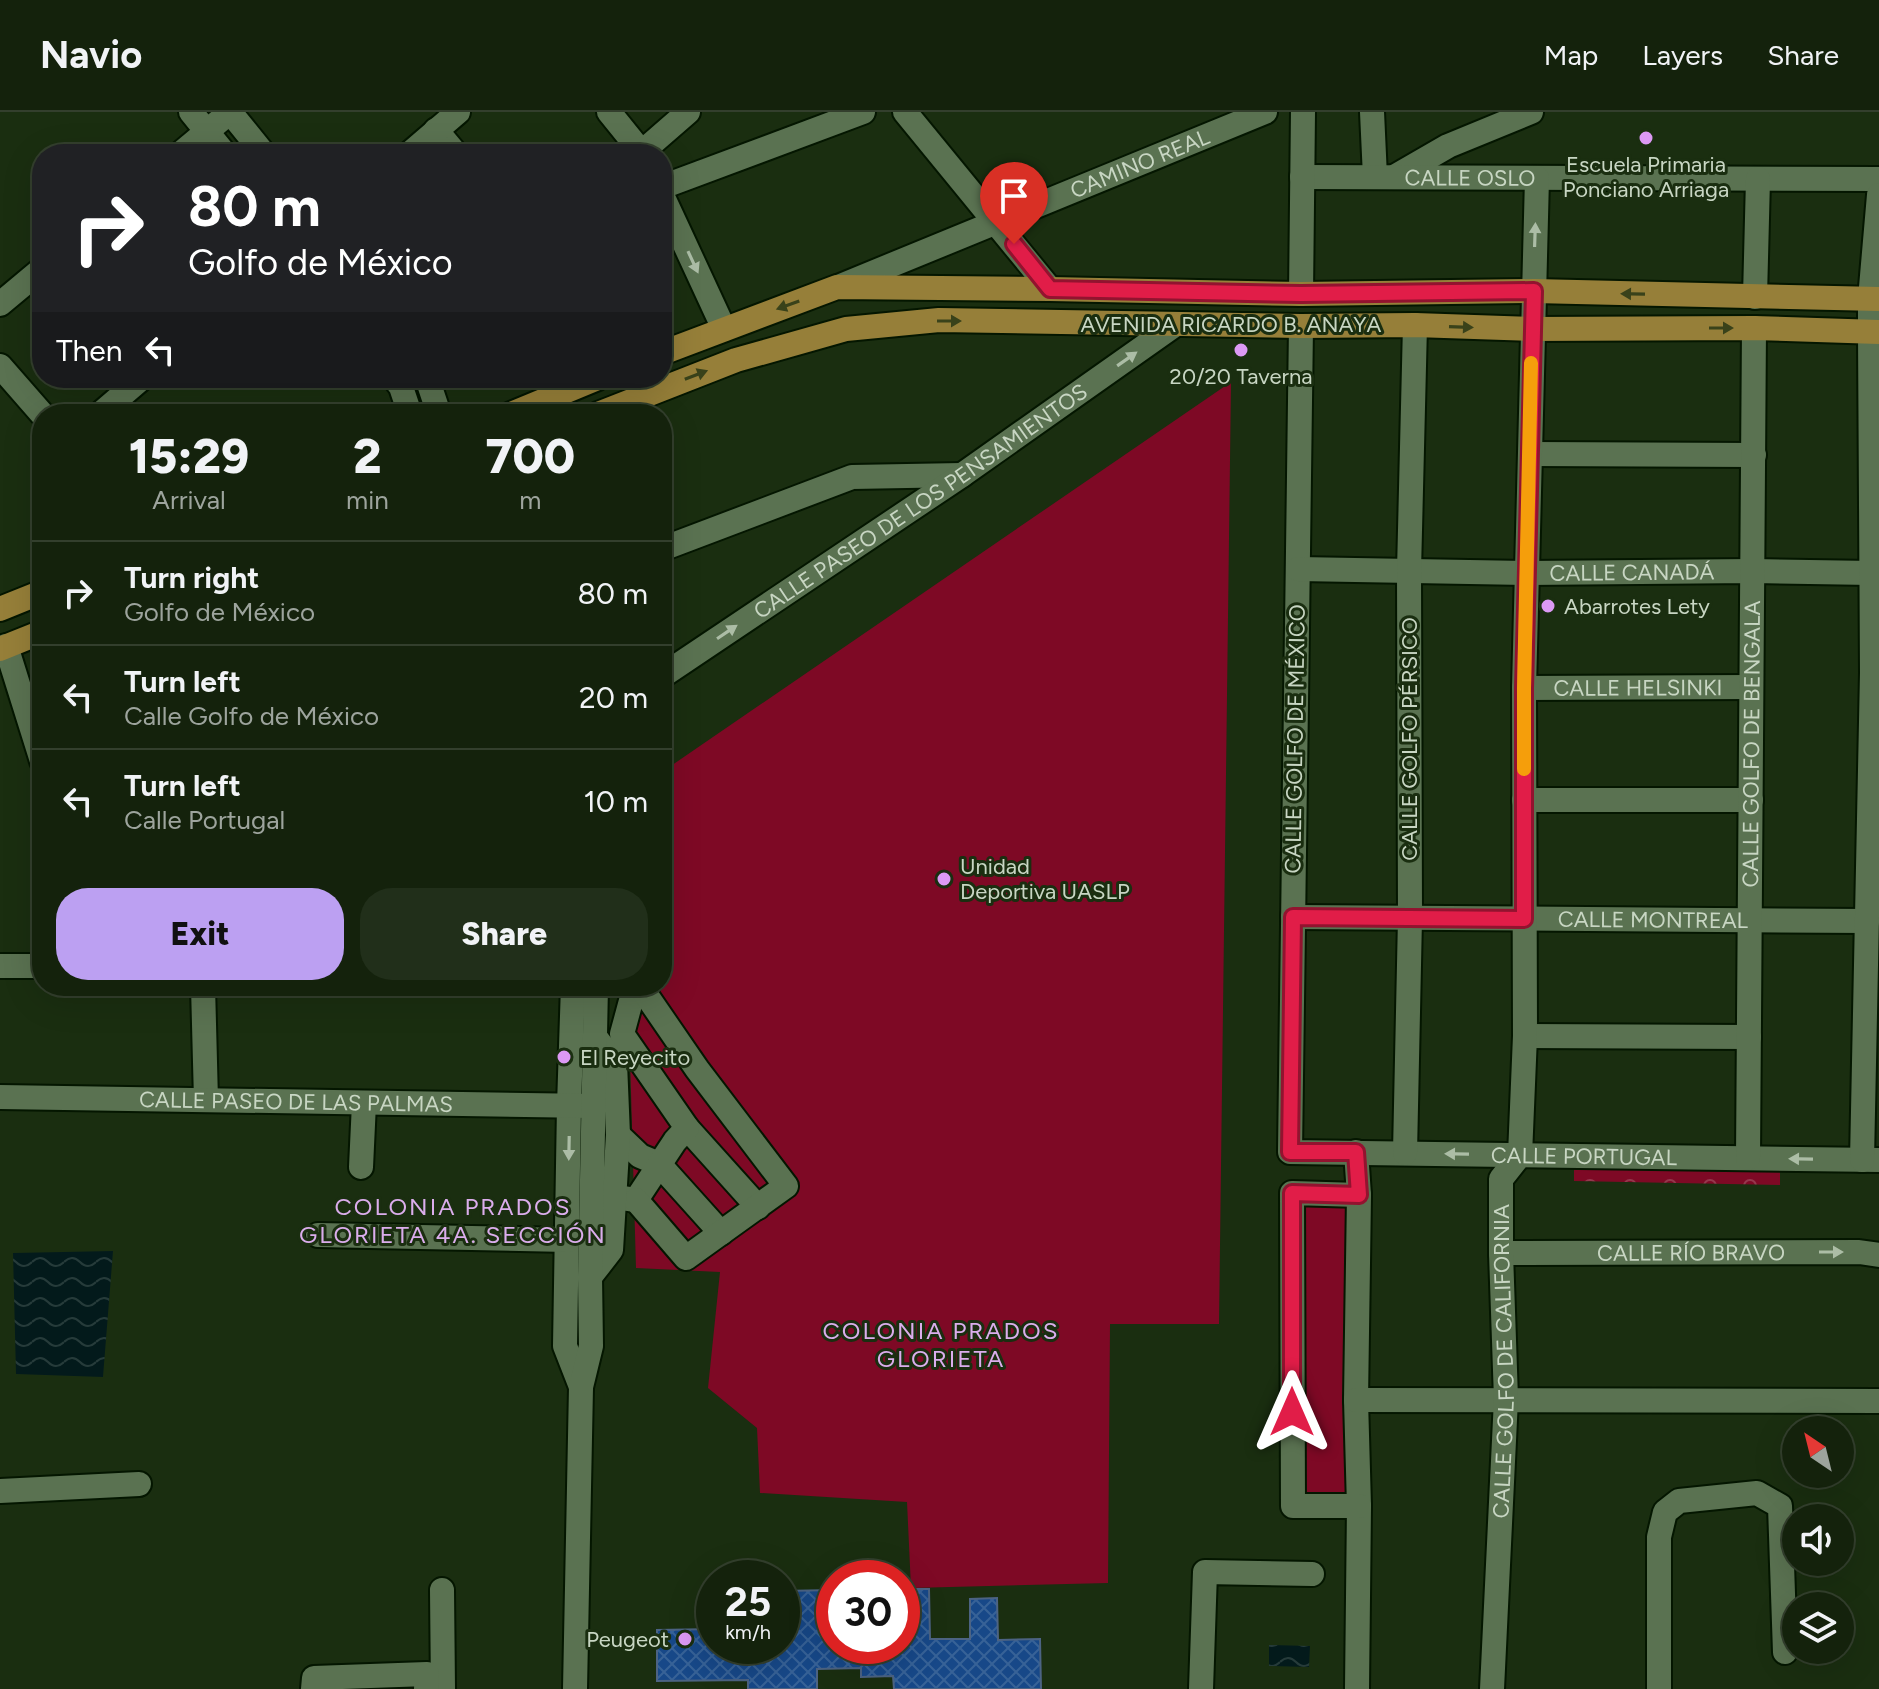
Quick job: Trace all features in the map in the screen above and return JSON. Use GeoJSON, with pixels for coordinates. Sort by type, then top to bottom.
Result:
{"type":"FeatureCollection","features":[{"type":"Feature","properties":{"kind":"main road","name":"AVENIDA RICARDO B. ANAYA"},"geometry":{"type":"LineString","coordinates":[[672,349],[837,287],[1301,294],[1534,291],[1875,299]]}},
{"type":"Feature","properties":{"kind":"main road","name":"AVENIDA RICARDO B. ANAYA"},"geometry":{"type":"LineString","coordinates":[[672,385],[736,360],[846,329],[939,320],[1532,329],[1754,328],[1874,332]]}},
{"type":"Feature","properties":{"kind":"main road"},"geometry":{"type":"LineString","coordinates":[[533,404],[568,388]]}},
{"type":"Feature","properties":{"kind":"main road","name":"AVENIDA RICARDO B. ANAYA"},"geometry":{"type":"LineString","coordinates":[[624,404],[664,388]]}},
{"type":"Feature","properties":{"kind":"main road"},"geometry":{"type":"LineString","coordinates":[[0,609],[32,596]]}},
{"type":"Feature","properties":{"kind":"main road"},"geometry":{"type":"LineString","coordinates":[[3,647],[32,636]]}},
{"type":"Feature","properties":{"kind":"street"},"geometry":{"type":"LineString","coordinates":[[191,112],[217,144]]}},
{"type":"Feature","properties":{"kind":"street"},"geometry":{"type":"LineString","coordinates":[[192,144],[230,112],[256,144]]}},
{"type":"Feature","properties":{"kind":"street"},"geometry":{"type":"LineString","coordinates":[[420,144],[458,112]]}},
{"type":"Feature","properties":{"kind":"street"},"geometry":{"type":"LineString","coordinates":[[609,112],[635,144]]}},
{"type":"Feature","properties":{"kind":"street"},"geometry":{"type":"LineString","coordinates":[[652,144],[688,112]]}},
{"type":"Feature","properties":{"kind":"street"},"geometry":{"type":"LineString","coordinates":[[672,183],[863,112]]}},
{"type":"Feature","properties":{"kind":"street"},"geometry":{"type":"LineString","coordinates":[[905,112],[1050,289]]}},
{"type":"Feature","properties":{"kind":"street","name":"CAMINO REAL"},"geometry":{"type":"LineString","coordinates":[[837,287],[996,222],[1224,119],[1265,112]]}},
{"type":"Feature","properties":{"kind":"street"},"geometry":{"type":"LineString","coordinates":[[1301,294],[1303,112]]}},
{"type":"Feature","properties":{"kind":"street"},"geometry":{"type":"LineString","coordinates":[[1372,112],[1385,177],[1448,146],[1531,112]]}},
{"type":"Feature","properties":{"kind":"street"},"geometry":{"type":"LineString","coordinates":[[436,130],[448,144]]}},
{"type":"Feature","properties":{"kind":"street","name":"CALLE OSLO"},"geometry":{"type":"LineString","coordinates":[[1302,177],[1879,179]]}},
{"type":"Feature","properties":{"kind":"street","name":"CALLE GOLFO DE CALIFORNIA"},"geometry":{"type":"LineString","coordinates":[[1492,1689],[1506,1399],[1501,1179],[1520,1155],[1525,1036],[1524,688],[1537,178]]}},
{"type":"Feature","properties":{"kind":"street"},"geometry":{"type":"LineString","coordinates":[[1755,297],[1758,179]]}},
{"type":"Feature","properties":{"kind":"street"},"geometry":{"type":"LineString","coordinates":[[1870,1160],[1872,1008],[1867,921],[1874,840],[1876,673],[1872,573],[1875,507],[1874,332],[1879,195]]}},
{"type":"Feature","properties":{"kind":"street"},"geometry":{"type":"LineString","coordinates":[[672,217],[724,329]]}},
{"type":"Feature","properties":{"kind":"street"},"geometry":{"type":"LineString","coordinates":[[0,304],[32,277]]}},
{"type":"Feature","properties":{"kind":"street","name":"CALLE PASEO DE LOS PENSAMIENTOS"},"geometry":{"type":"LineString","coordinates":[[672,669],[962,475],[1176,324]]}},
{"type":"Feature","properties":{"kind":"street","name":"CALLE GOLFO PÉRSICO"},"geometry":{"type":"LineString","coordinates":[[1405,1153],[1410,918],[1409,571],[1415,325]]}},
{"type":"Feature","properties":{"kind":"street","name":"CALLE GOLFO DE MÉXICO"},"geometry":{"type":"LineString","coordinates":[[1290,1152],[1301,326]]}},
{"type":"Feature","properties":{"kind":"street","name":"CALLE GOLFO DE BENGALA"},"geometry":{"type":"LineString","coordinates":[[1748,1158],[1754,328]]}},
{"type":"Feature","properties":{"kind":"street"},"geometry":{"type":"LineString","coordinates":[[0,366],[33,404]]}},
{"type":"Feature","properties":{"kind":"street"},"geometry":{"type":"LineString","coordinates":[[112,404],[130,388]]}},
{"type":"Feature","properties":{"kind":"street"},"geometry":{"type":"LineString","coordinates":[[1531,454],[1754,455]]}},
{"type":"Feature","properties":{"kind":"street"},"geometry":{"type":"LineString","coordinates":[[672,545],[852,477],[962,475]]}},
{"type":"Feature","properties":{"kind":"street","name":"CALLE CANADÁ"},"geometry":{"type":"LineString","coordinates":[[1298,569],[1527,573],[1872,573]]}},
{"type":"Feature","properties":{"kind":"street"},"geometry":{"type":"LineString","coordinates":[[3,647],[32,732]]}},
{"type":"Feature","properties":{"kind":"street","name":"CALLE HELSINKI"},"geometry":{"type":"LineString","coordinates":[[1524,688],[1751,687]]}},
{"type":"Feature","properties":{"kind":"street"},"geometry":{"type":"LineString","coordinates":[[1524,800],[1751,800]]}},
{"type":"Feature","properties":{"kind":"street","name":"CALLE MONTREAL"},"geometry":{"type":"LineString","coordinates":[[1293,917],[1867,921]]}},
{"type":"Feature","properties":{"kind":"street"},"geometry":{"type":"LineString","coordinates":[[0,966],[32,966]]}},
{"type":"Feature","properties":{"kind":"street"},"geometry":{"type":"LineString","coordinates":[[203,996],[206,1100]]}},
{"type":"Feature","properties":{"kind":"street"},"geometry":{"type":"LineString","coordinates":[[574,996],[590,1277]]}},
{"type":"Feature","properties":{"kind":"street"},"geometry":{"type":"LineString","coordinates":[[575,1689],[581,1387],[591,1346],[578,1310],[568,1240],[581,1106],[596,1038],[596,996]]}},
{"type":"Feature","properties":{"kind":"street"},"geometry":{"type":"LineString","coordinates":[[635,996],[622,1034],[687,1128],[758,1207]]}},
{"type":"Feature","properties":{"kind":"street"},"geometry":{"type":"LineString","coordinates":[[626,1198],[686,1258],[786,1186],[645,996]]}},
{"type":"Feature","properties":{"kind":"street"},"geometry":{"type":"LineString","coordinates":[[1525,1036],[1749,1037]]}},
{"type":"Feature","properties":{"kind":"street"},"geometry":{"type":"LineString","coordinates":[[581,1387],[565,1346],[590,1277],[611,1250],[626,1198],[618,1135],[615,1063],[596,1038]]}},
{"type":"Feature","properties":{"kind":"street","name":"CALLE PASEO DE LAS PALMAS"},"geometry":{"type":"LineString","coordinates":[[0,1097],[581,1106]]}},
{"type":"Feature","properties":{"kind":"street"},"geometry":{"type":"LineString","coordinates":[[361,1167],[364,1103]]}},
{"type":"Feature","properties":{"kind":"street"},"geometry":{"type":"LineString","coordinates":[[626,1198],[659,1164],[687,1128]]}},
{"type":"Feature","properties":{"kind":"street"},"geometry":{"type":"LineString","coordinates":[[618,1135],[640,1156],[659,1164],[721,1233]]}},
{"type":"Feature","properties":{"kind":"street","name":"CALLE PORTUGAL"},"geometry":{"type":"LineString","coordinates":[[1290,1152],[1870,1160]]}},
{"type":"Feature","properties":{"kind":"street"},"geometry":{"type":"LineString","coordinates":[[1356,1152],[1359,1195],[1357,1689]]}},
{"type":"Feature","properties":{"kind":"street"},"geometry":{"type":"LineString","coordinates":[[1359,1195],[1292,1193],[1293,1506],[1359,1506]]}},
{"type":"Feature","properties":{"kind":"street"},"geometry":{"type":"LineString","coordinates":[[318,1235],[568,1240]]}},
{"type":"Feature","properties":{"kind":"street","name":"CALLE RÍO BRAVO"},"geometry":{"type":"LineString","coordinates":[[1501,1253],[1859,1252],[1879,1255]]}},
{"type":"Feature","properties":{"kind":"street"},"geometry":{"type":"LineString","coordinates":[[565,1346],[591,1346]]}},
{"type":"Feature","properties":{"kind":"street"},"geometry":{"type":"LineString","coordinates":[[1356,1400],[1879,1401]]}},
{"type":"Feature","properties":{"kind":"street"},"geometry":{"type":"LineString","coordinates":[[0,1491],[139,1484]]}},
{"type":"Feature","properties":{"kind":"street"},"geometry":{"type":"LineString","coordinates":[[1659,1689],[1659,1537],[1665,1512],[1679,1501],[1757,1493],[1780,1506],[1783,1592]]}},
{"type":"Feature","properties":{"kind":"street"},"geometry":{"type":"LineString","coordinates":[[1201,1689],[1205,1572],[1312,1574]]}},
{"type":"Feature","properties":{"kind":"street"},"geometry":{"type":"LineString","coordinates":[[442,1590],[443,1689]]}},
{"type":"Feature","properties":{"kind":"street"},"geometry":{"type":"LineString","coordinates":[[313,1689],[314,1678],[427,1674],[426,1689]]}},
{"type":"Feature","properties":{"kind":"green space","name":"Unidad Deportiva UASLP"},"geometry":{"type":"Polygon","coordinates":[[[1231,382],[1219,1324],[1110,1324],[1108,1583],[920,1588],[920,1560],[910,1560],[907,1502],[760,1493],[757,1428],[708,1388],[720,1272],[636,1268],[628,996],[672,996],[672,765],[1231,382]]]}},
{"type":"Feature","properties":{"kind":"green space"},"geometry":{"type":"Polygon","coordinates":[[[1574,1160],[1780,1164],[1780,1185],[1574,1181],[1574,1160]]]}},
{"type":"Feature","properties":{"kind":"green space"},"geometry":{"type":"Polygon","coordinates":[[[1304,1205],[1350,1206],[1347,1497],[1301,1498],[1304,1205]]]}},
{"type":"Feature","properties":{"kind":"water"},"geometry":{"type":"Polygon","coordinates":[[[113,1251],[103,1377],[16,1374],[13,1253],[113,1251]]]}},
{"type":"Feature","properties":{"kind":"water"},"geometry":{"type":"Polygon","coordinates":[[[1269,1645],[1310,1646],[1309,1667],[1269,1666],[1269,1645]]]}},
{"type":"Feature","properties":{"kind":"building","name":"Peugeot"},"geometry":{"type":"Polygon","coordinates":[[[920,1589],[929,1589],[930,1639],[970,1639],[970,1599],[997,1598],[998,1640],[1040,1639],[1041,1689],[894,1689],[893,1676],[861,1677],[861,1668],[817,1669],[817,1689],[748,1689],[748,1680],[657,1681],[657,1630],[696,1629],[696,1664],[800,1664],[800,1591],[816,1590],[816,1664],[920,1664],[920,1589]]]}},
{"type":"Feature","properties":{"kind":"slow traffic"},"geometry":{"type":"LineString","coordinates":[[1524,769],[1531,363]]}},
{"type":"Feature","properties":{"kind":"place","name":"Escuela Primaria Ponciano Arriaga"},"geometry":{"type":"Point","coordinates":[1646,138]}},
{"type":"Feature","properties":{"kind":"place","name":"20/20 Taverna"},"geometry":{"type":"Point","coordinates":[1241,350]}},
{"type":"Feature","properties":{"kind":"place","name":"Abarrotes Lety"},"geometry":{"type":"Point","coordinates":[1548,606]}},
{"type":"Feature","properties":{"kind":"place","name":"Unidad Deportiva UASLP"},"geometry":{"type":"Point","coordinates":[944,879]}},
{"type":"Feature","properties":{"kind":"place","name":"El Reyecito"},"geometry":{"type":"Point","coordinates":[564,1057]}},
{"type":"Feature","properties":{"kind":"place","name":"Peugeot"},"geometry":{"type":"Point","coordinates":[685,1639]}},
{"type":"Feature","properties":{"kind":"district","name":"COLONIA PRADOS GLORIETA 4A. SECCIÓN"},"geometry":{"type":"Point","coordinates":[453,1220]}},
{"type":"Feature","properties":{"kind":"district","name":"COLONIA PRADOS GLORIETA"},"geometry":{"type":"Point","coordinates":[941,1344]}},
{"type":"Feature","properties":{"kind":"route"},"geometry":{"type":"LineString","coordinates":[[1014,244],[1050,289],[1301,294],[1534,291],[1524,688],[1524,919],[1293,917],[1290,1152],[1356,1152],[1359,1195],[1292,1193],[1292,1412]]}}]}
